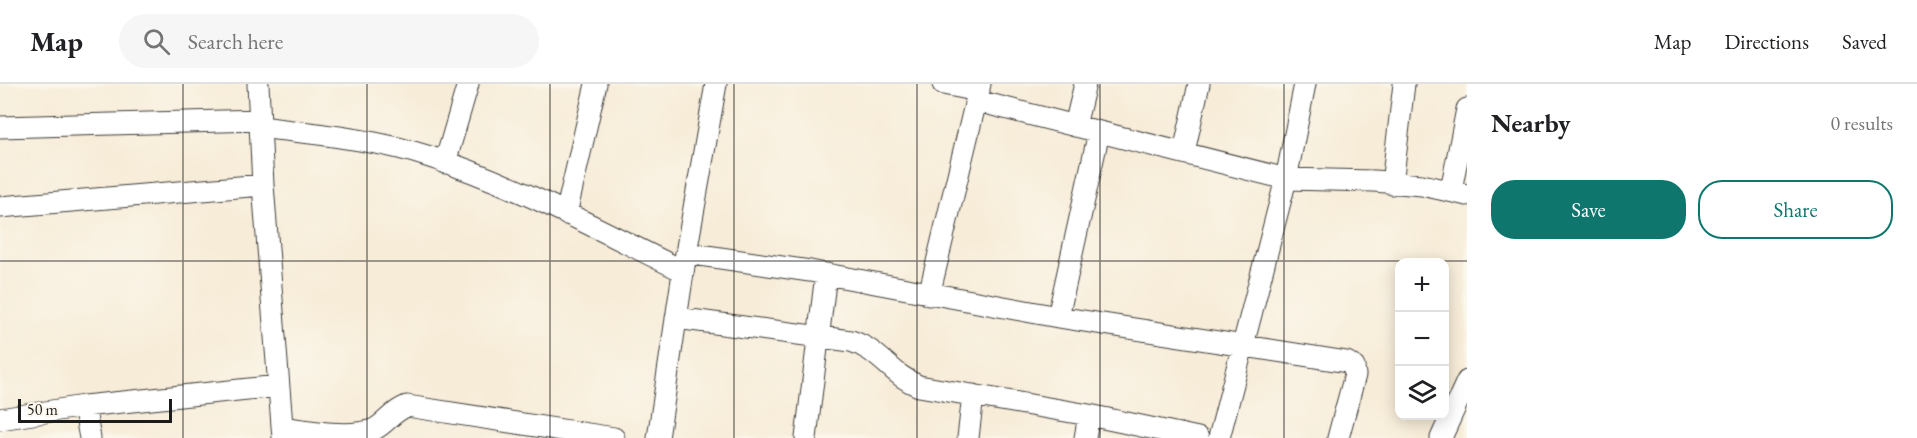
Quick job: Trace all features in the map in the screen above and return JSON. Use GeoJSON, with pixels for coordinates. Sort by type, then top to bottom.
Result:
{"type":"FeatureCollection","features":[{"type":"Feature","properties":{"kind":"street"},"geometry":{"type":"LineString","coordinates":[[258,84],[263,185],[282,433],[352,437],[376,429],[388,416],[407,406],[614,438]]}},
{"type":"Feature","properties":{"kind":"street"},"geometry":{"type":"LineString","coordinates":[[445,163],[468,84]]}},
{"type":"Feature","properties":{"kind":"street"},"geometry":{"type":"LineString","coordinates":[[566,214],[596,84]]}},
{"type":"Feature","properties":{"kind":"street"},"geometry":{"type":"LineString","coordinates":[[658,438],[685,262],[716,84]]}},
{"type":"Feature","properties":{"kind":"street"},"geometry":{"type":"LineString","coordinates":[[943,84],[979,92],[1075,126],[1286,179],[1392,184],[1459,193],[1467,110]]}},
{"type":"Feature","properties":{"kind":"street"},"geometry":{"type":"LineString","coordinates":[[1075,126],[1085,84]]}},
{"type":"Feature","properties":{"kind":"street"},"geometry":{"type":"LineString","coordinates":[[1184,152],[1199,84]]}},
{"type":"Feature","properties":{"kind":"street"},"geometry":{"type":"LineString","coordinates":[[1219,438],[1245,345],[1286,179],[1305,84]]}},
{"type":"Feature","properties":{"kind":"street"},"geometry":{"type":"LineString","coordinates":[[1392,184],[1404,84]]}},
{"type":"Feature","properties":{"kind":"street"},"geometry":{"type":"LineString","coordinates":[[929,295],[979,92]]}},
{"type":"Feature","properties":{"kind":"street"},"geometry":{"type":"LineString","coordinates":[[0,127],[260,124],[343,138],[429,156],[685,262],[825,274],[1058,317],[1347,362],[1354,367],[1338,438]]}},
{"type":"Feature","properties":{"kind":"street"},"geometry":{"type":"LineString","coordinates":[[1058,317],[1099,132]]}},
{"type":"Feature","properties":{"kind":"street"},"geometry":{"type":"LineString","coordinates":[[0,207],[263,185]]}},
{"type":"Feature","properties":{"kind":"street"},"geometry":{"type":"LineString","coordinates":[[806,438],[820,338],[825,274]]}},
{"type":"Feature","properties":{"kind":"street"},"geometry":{"type":"LineString","coordinates":[[676,318],[851,341],[868,346],[899,375],[919,386],[1089,415],[1198,438]]}},
{"type":"Feature","properties":{"kind":"street"},"geometry":{"type":"LineString","coordinates":[[1441,438],[1467,381]]}},
{"type":"Feature","properties":{"kind":"street"},"geometry":{"type":"LineString","coordinates":[[0,419],[84,406],[278,386]]}},
{"type":"Feature","properties":{"kind":"street"},"geometry":{"type":"LineString","coordinates":[[968,438],[973,395]]}},
{"type":"Feature","properties":{"kind":"street"},"geometry":{"type":"LineString","coordinates":[[84,406],[90,438]]}},
{"type":"Feature","properties":{"kind":"street"},"geometry":{"type":"LineString","coordinates":[[1085,438],[1089,415]]}}]}
